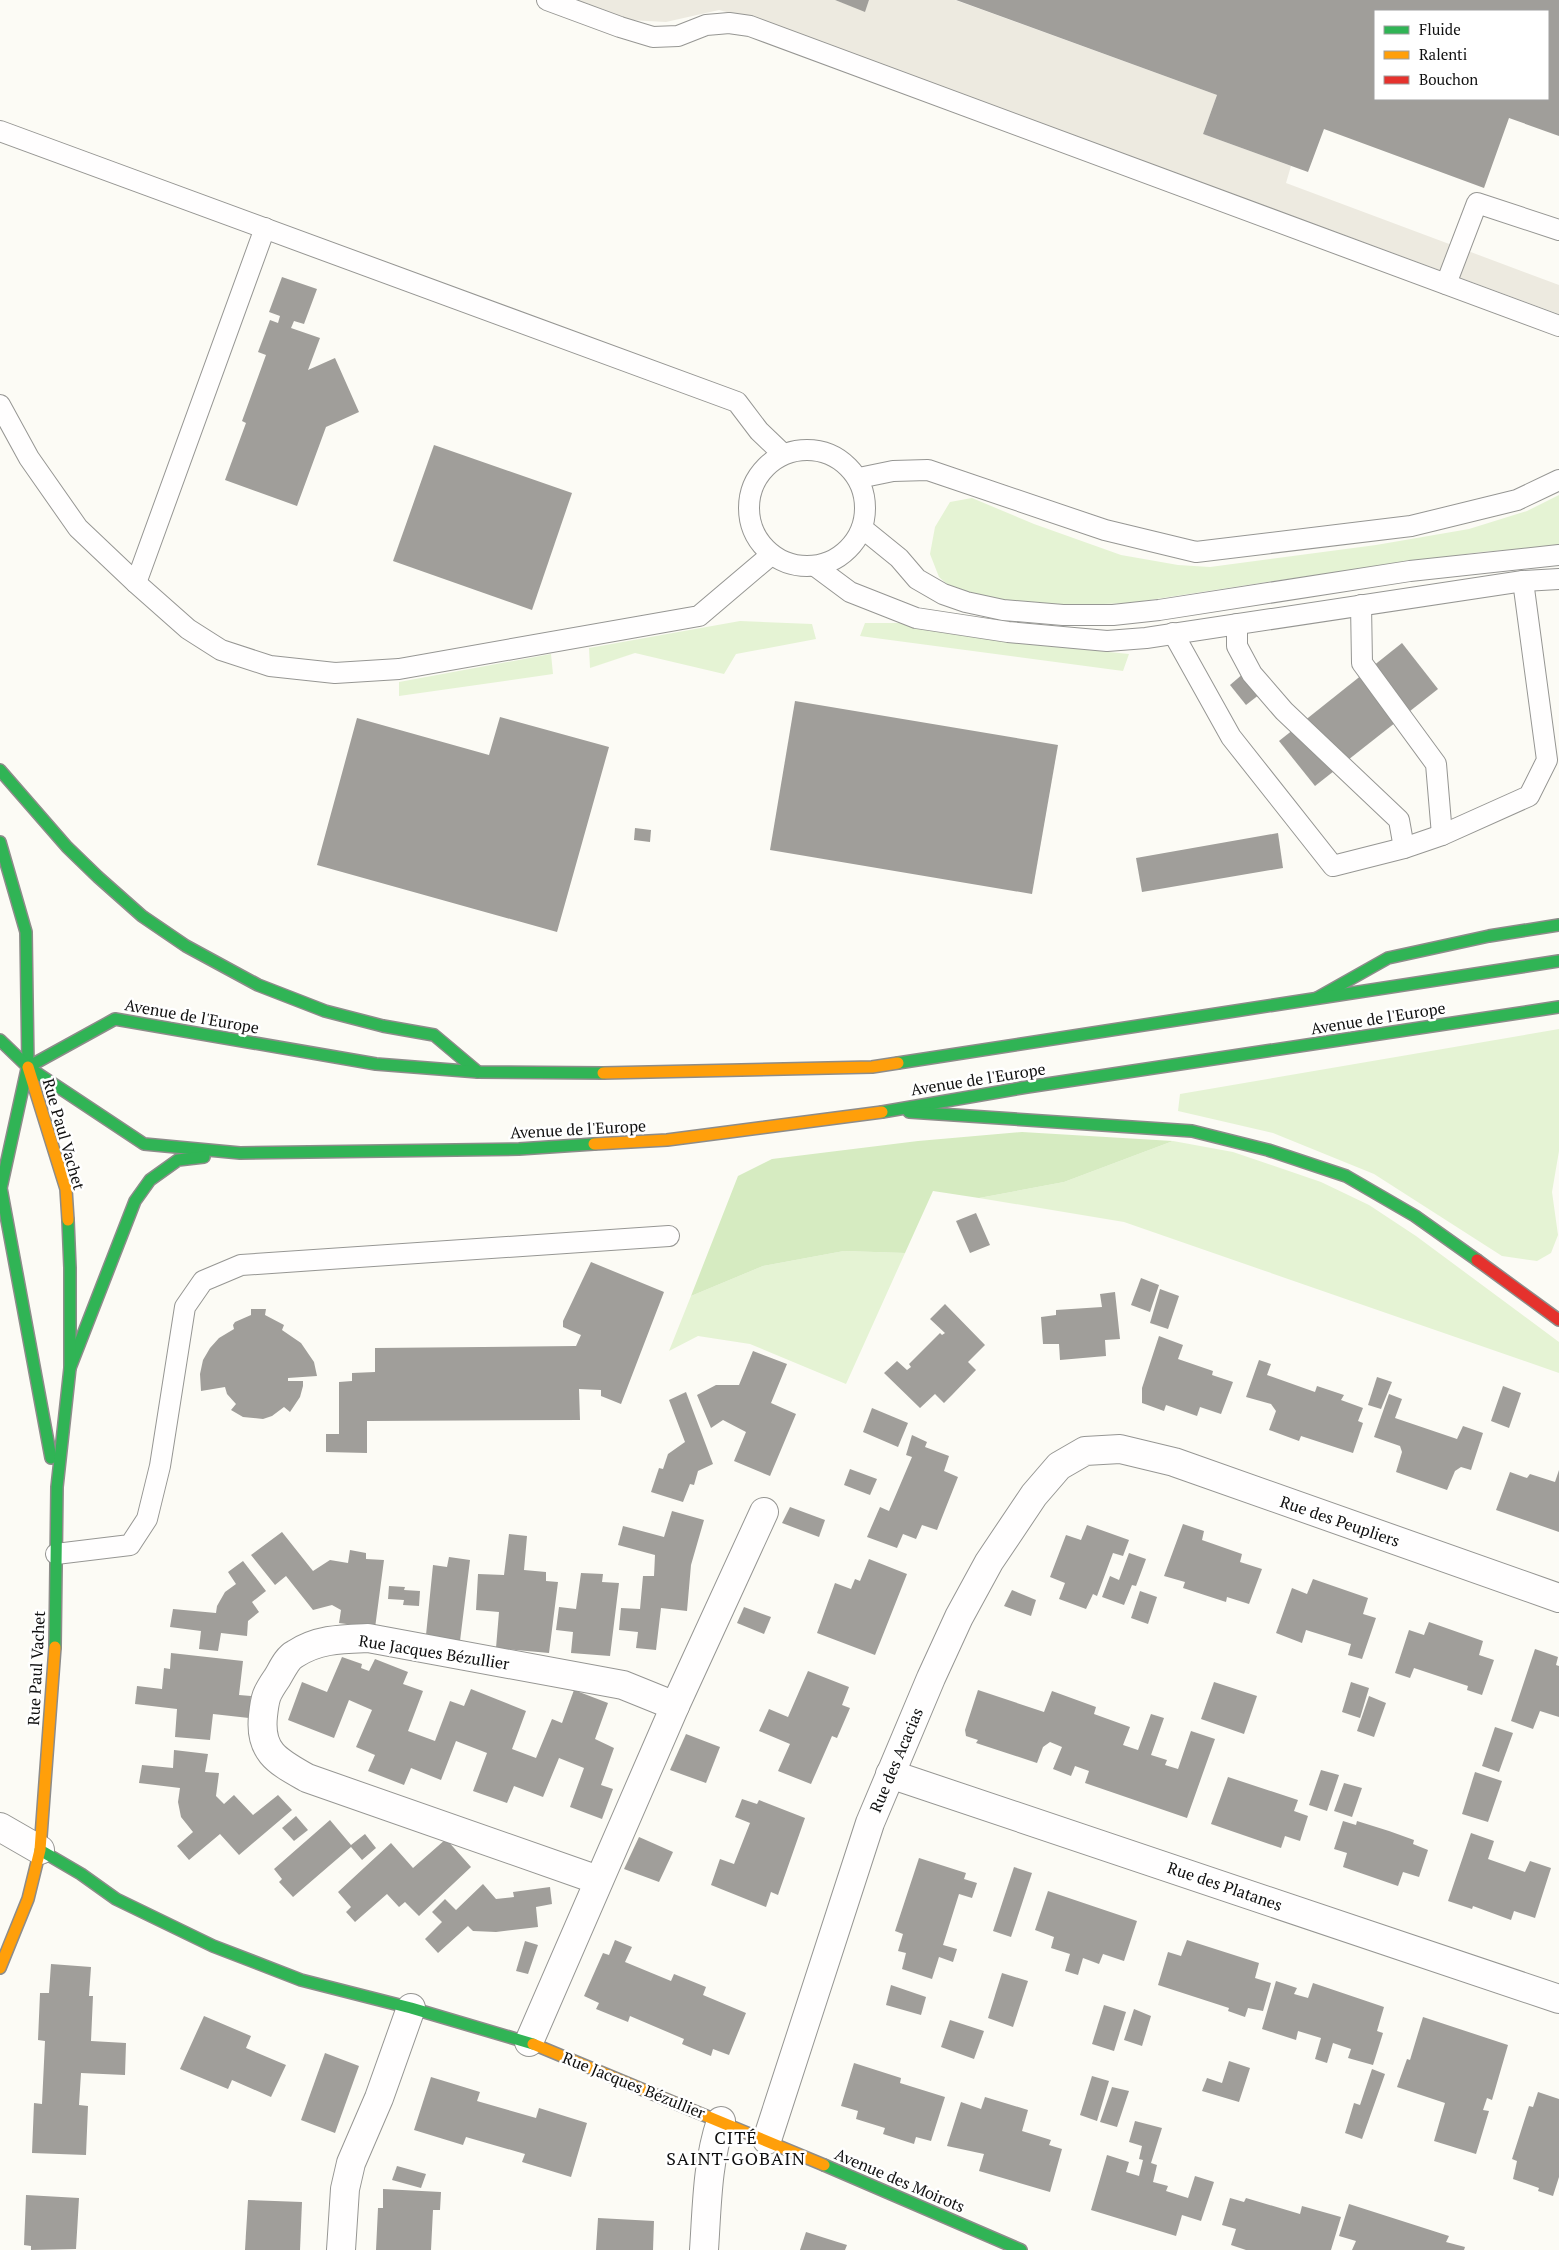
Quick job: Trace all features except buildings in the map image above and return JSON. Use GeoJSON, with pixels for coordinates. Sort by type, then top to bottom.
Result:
{"type":"FeatureCollection","features":[{"type":"Feature","properties":{"kind":"main road"},"geometry":{"type":"LineString","coordinates":[[0,770],[67,847],[98,877],[142,916],[186,946],[258,985],[325,1011],[383,1026],[434,1035],[478,1072]]}},
{"type":"Feature","properties":{"kind":"main road"},"geometry":{"type":"LineString","coordinates":[[0,842],[26,932],[28,1067]]}},
{"type":"Feature","properties":{"kind":"main road"},"geometry":{"type":"LineString","coordinates":[[1311,1001],[1388,958],[1490,936],[1559,925]]}},
{"type":"Feature","properties":{"kind":"main road","name":"Avenue de l'Europe"},"geometry":{"type":"LineString","coordinates":[[1559,961],[1311,1001],[872,1067],[645,1074],[478,1072],[376,1064],[115,1019],[28,1067],[144,1144],[240,1153],[519,1149],[667,1140],[886,1111],[1027,1087],[1559,1007]]}},
{"type":"Feature","properties":{"kind":"main road"},"geometry":{"type":"LineString","coordinates":[[0,1040],[28,1067]]}},
{"type":"Feature","properties":{"kind":"main road"},"geometry":{"type":"LineString","coordinates":[[9,1064],[28,1067]]}},
{"type":"Feature","properties":{"kind":"main road","name":"Rue Paul Vachet"},"geometry":{"type":"LineString","coordinates":[[0,1968],[28,1899],[40,1850],[55,1654],[57,1487],[70,1368],[70,1268],[66,1189],[28,1067]]}},
{"type":"Feature","properties":{"kind":"main road","name":"Rue Paul Vachet"},"geometry":{"type":"LineString","coordinates":[[28,1067],[1,1188],[57,1487]]}},
{"type":"Feature","properties":{"kind":"main road"},"geometry":{"type":"LineString","coordinates":[[886,1111],[1192,1130],[1268,1150],[1346,1176],[1408,1212],[1559,1320]]}},
{"type":"Feature","properties":{"kind":"main road"},"geometry":{"type":"LineString","coordinates":[[70,1368],[135,1201],[150,1180],[178,1160],[240,1153]]}},
{"type":"Feature","properties":{"kind":"main road","name":"Rue Jacques Bézullier"},"geometry":{"type":"LineString","coordinates":[[40,1850],[81,1874],[116,1898],[213,1946],[301,1980],[411,2008],[529,2042],[767,2140]]}},
{"type":"Feature","properties":{"kind":"main road","name":"Avenue des Moirots"},"geometry":{"type":"LineString","coordinates":[[767,2140],[1021,2250]]}},
{"type":"Feature","properties":{"kind":"street","name":"Rue des Peupliers"},"geometry":{"type":"LineString","coordinates":[[1120,1449],[1174,1462],[1559,1598]]}},
{"type":"Feature","properties":{"kind":"street","name":"Rue des Acacias"},"geometry":{"type":"LineString","coordinates":[[767,2140],[870,1823],[959,1617],[989,1562],[1034,1495],[1059,1466],[1085,1451],[1120,1449]]}},
{"type":"Feature","properties":{"kind":"street"},"geometry":{"type":"LineString","coordinates":[[529,2042],[675,1706],[764,1512]]}},
{"type":"Feature","properties":{"kind":"street","name":"Rue Jacques Bézullier"},"geometry":{"type":"LineString","coordinates":[[598,1880],[307,1778],[279,1762],[268,1749],[261,1733],[265,1694],[292,1655],[326,1640],[368,1638],[624,1685],[675,1706]]}},
{"type":"Feature","properties":{"kind":"street","name":"Rue des Platanes"},"geometry":{"type":"LineString","coordinates":[[890,1774],[1559,1999]]}},
{"type":"Feature","properties":{"kind":"street","name":"Rue Jacques Bézullier"},"geometry":{"type":"LineString","coordinates":[[0,1827],[40,1850]]}},
{"type":"Feature","properties":{"kind":"street"},"geometry":{"type":"LineString","coordinates":[[341,2250],[345,2189],[351,2164],[379,2098],[411,2008]]}},
{"type":"Feature","properties":{"kind":"street"},"geometry":{"type":"LineString","coordinates":[[704,2250],[708,2175],[713,2144],[720,2121]]}},
{"type":"Feature","properties":{"kind":"lane"},"geometry":{"type":"LineString","coordinates":[[547,0],[653,37],[678,36],[706,26],[718,24],[729,23],[750,26],[1559,326]]}},
{"type":"Feature","properties":{"kind":"lane"},"geometry":{"type":"LineString","coordinates":[[0,131],[737,402],[759,431],[783,454]]}},
{"type":"Feature","properties":{"kind":"lane"},"geometry":{"type":"LineString","coordinates":[[1446,284],[1477,203],[1559,230]]}},
{"type":"Feature","properties":{"kind":"lane"},"geometry":{"type":"LineString","coordinates":[[136,583],[265,228]]}},
{"type":"Feature","properties":{"kind":"lane"},"geometry":{"type":"LineString","coordinates":[[0,405],[28,458],[78,528],[188,629],[221,650],[270,666],[335,673],[399,669],[699,616],[772,555]]}},
{"type":"Feature","properties":{"kind":"lane"},"geometry":{"type":"LineString","coordinates":[[812,449],[832,454],[845,463],[858,478],[866,498],[862,528],[852,546],[835,560],[815,566],[795,566],[772,555],[757,540],[751,527],[748,506],[752,486],[766,465],[783,454],[812,449]]}},
{"type":"Feature","properties":{"kind":"lane"},"geometry":{"type":"LineString","coordinates":[[858,478],[893,471],[928,470],[1105,530],[1196,552],[1411,526],[1517,500],[1559,480]]}},
{"type":"Feature","properties":{"kind":"lane"},"geometry":{"type":"LineString","coordinates":[[862,528],[898,558],[917,579],[943,594],[966,602],[1003,610],[1063,615],[1112,615],[1159,610],[1410,571],[1559,555]]}},
{"type":"Feature","properties":{"kind":"lane"},"geometry":{"type":"LineString","coordinates":[[815,566],[850,592],[916,618],[1008,632],[1107,641],[1146,638],[1523,580],[1559,579]]}},
{"type":"Feature","properties":{"kind":"lane"},"geometry":{"type":"LineString","coordinates":[[1173,633],[1231,737],[1333,866],[1404,848],[1442,835],[1529,796],[1548,760],[1523,580]]}},
{"type":"Feature","properties":{"kind":"lane"},"geometry":{"type":"LineString","coordinates":[[1361,605],[1362,663],[1436,764],[1442,835]]}},
{"type":"Feature","properties":{"kind":"lane"},"geometry":{"type":"LineString","coordinates":[[1237,624],[1237,646],[1252,674],[1284,711],[1399,820],[1404,848]]}},
{"type":"Feature","properties":{"kind":"lane"},"geometry":{"type":"LineString","coordinates":[[56,1554],[130,1545],[147,1519],[160,1466],[185,1307],[203,1281],[241,1265],[669,1236]]}},
{"type":"Feature","properties":{"kind":"green space"},"geometry":{"type":"Polygon","coordinates":[[[1559,495],[1559,546],[1481,552],[1130,603],[1077,605],[992,600],[958,594],[939,577],[930,554],[935,527],[950,502],[972,498],[1034,524],[1121,555],[1178,565],[1210,567],[1376,545],[1469,529],[1527,511],[1559,495]]]}},
{"type":"Feature","properties":{"kind":"green space"},"geometry":{"type":"Polygon","coordinates":[[[740,621],[812,624],[816,639],[736,654],[724,674],[635,653],[590,668],[589,648],[740,621]]]}},
{"type":"Feature","properties":{"kind":"green space"},"geometry":{"type":"Polygon","coordinates":[[[865,623],[904,623],[928,630],[1029,644],[1129,654],[1123,671],[860,636],[865,623]]]}},
{"type":"Feature","properties":{"kind":"green space"},"geometry":{"type":"Polygon","coordinates":[[[551,654],[553,674],[399,696],[399,682],[551,654]]]}},
{"type":"Feature","properties":{"kind":"green space"},"geometry":{"type":"Polygon","coordinates":[[[1559,1029],[1559,1151],[1552,1192],[1558,1235],[1551,1253],[1537,1261],[1502,1256],[1374,1174],[1273,1133],[1178,1111],[1180,1094],[1559,1029]]]}},
{"type":"Feature","properties":{"kind":"green space"},"geometry":{"type":"Polygon","coordinates":[[[1022,1132],[1173,1141],[1064,1182],[979,1198],[933,1191],[905,1253],[844,1251],[763,1266],[691,1296],[738,1176],[772,1159],[918,1141],[1022,1132]]]}},
{"type":"Feature","properties":{"kind":"green space"},"geometry":{"type":"Polygon","coordinates":[[[1173,1141],[1233,1152],[1321,1182],[1369,1205],[1416,1236],[1559,1342],[1559,1373],[1124,1222],[979,1198],[1064,1182],[1173,1141]]]}},
{"type":"Feature","properties":{"kind":"green space"},"geometry":{"type":"Polygon","coordinates":[[[844,1251],[905,1253],[846,1384],[750,1344],[698,1336],[669,1351],[691,1296],[763,1266],[844,1251]]]}},
{"type":"Feature","properties":{"kind":"shaded area"},"geometry":{"type":"Polygon","coordinates":[[[573,0],[835,0],[865,11],[869,0],[955,0],[1217,95],[1203,134],[1291,166],[1286,183],[1559,285],[1559,314],[764,22],[719,10],[666,22],[629,20],[573,0]]]}},
{"type":"Feature","properties":{"kind":"traffic: fast"},"geometry":{"type":"LineString","coordinates":[[0,770],[67,847],[98,877],[142,916],[186,946],[258,985],[325,1011],[383,1026],[434,1035],[478,1072]]}},
{"type":"Feature","properties":{"kind":"traffic: fast"},"geometry":{"type":"LineString","coordinates":[[0,842],[26,932],[28,1067]]}},
{"type":"Feature","properties":{"kind":"traffic: fast"},"geometry":{"type":"LineString","coordinates":[[1317,998],[1388,958],[1489,936],[1559,925]]}},
{"type":"Feature","properties":{"kind":"traffic: fast"},"geometry":{"type":"LineString","coordinates":[[898,1063],[1559,961]]}},
{"type":"Feature","properties":{"kind":"traffic: fast"},"geometry":{"type":"LineString","coordinates":[[882,1112],[1027,1087],[1559,1007]]}},
{"type":"Feature","properties":{"kind":"traffic: fast"},"geometry":{"type":"LineString","coordinates":[[28,1067],[115,1019],[376,1064],[478,1072],[603,1073]]}},
{"type":"Feature","properties":{"kind":"traffic: fast"},"geometry":{"type":"LineString","coordinates":[[0,1040],[28,1067],[144,1144],[240,1153],[519,1149],[594,1144]]}},
{"type":"Feature","properties":{"kind":"traffic: fast"},"geometry":{"type":"LineString","coordinates":[[27,1069],[1,1188],[51,1458]]}},
{"type":"Feature","properties":{"kind":"traffic: fast"},"geometry":{"type":"LineString","coordinates":[[909,1112],[1192,1131],[1268,1150],[1346,1176],[1415,1216],[1477,1260]]}},
{"type":"Feature","properties":{"kind":"traffic: fast"},"geometry":{"type":"LineString","coordinates":[[70,1368],[135,1201],[150,1180],[178,1160],[204,1157]]}},
{"type":"Feature","properties":{"kind":"traffic: fast"},"geometry":{"type":"LineString","coordinates":[[55,1647],[57,1487],[70,1368],[68,1220]]}},
{"type":"Feature","properties":{"kind":"traffic: fast"},"geometry":{"type":"LineString","coordinates":[[40,1850],[81,1874],[116,1899],[213,1946],[301,1980],[411,2008],[533,2044]]}},
{"type":"Feature","properties":{"kind":"traffic: fast"},"geometry":{"type":"LineString","coordinates":[[824,2165],[1021,2250]]}},
{"type":"Feature","properties":{"kind":"traffic: slow"},"geometry":{"type":"LineString","coordinates":[[603,1073],[872,1067],[898,1063]]}},
{"type":"Feature","properties":{"kind":"traffic: slow"},"geometry":{"type":"LineString","coordinates":[[28,1067],[66,1189],[68,1220]]}},
{"type":"Feature","properties":{"kind":"traffic: slow"},"geometry":{"type":"LineString","coordinates":[[594,1144],[667,1140],[882,1112]]}},
{"type":"Feature","properties":{"kind":"traffic: slow"},"geometry":{"type":"LineString","coordinates":[[0,1968],[28,1899],[40,1850],[55,1647]]}},
{"type":"Feature","properties":{"kind":"traffic: slow"},"geometry":{"type":"LineString","coordinates":[[533,2044],[824,2165]]}},
{"type":"Feature","properties":{"kind":"traffic: jam"},"geometry":{"type":"LineString","coordinates":[[1477,1260],[1559,1320]]}},
{"type":"Feature","properties":{"kind":"district","name":"CITÉ SAINT-GOBAIN"},"geometry":{"type":"Point","coordinates":[736,2148]}}]}
